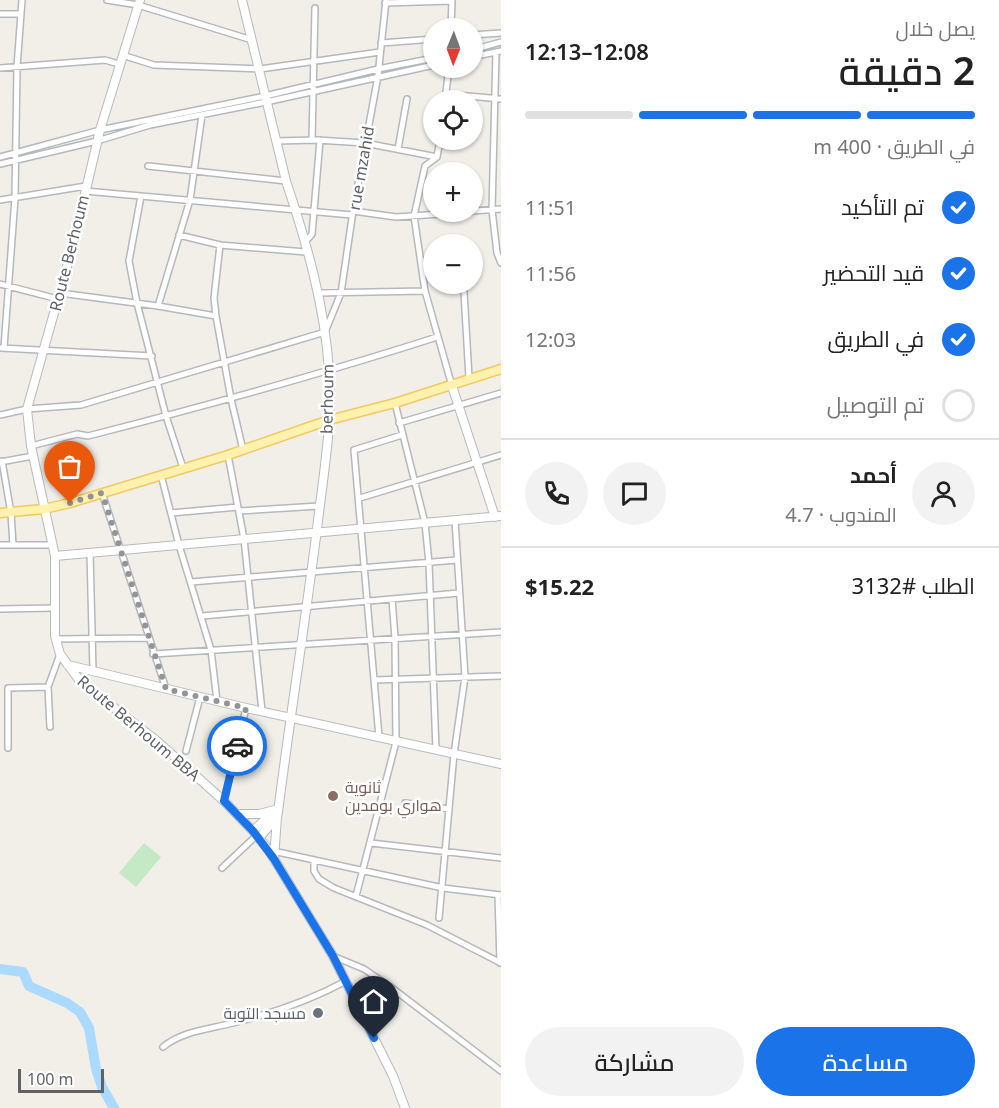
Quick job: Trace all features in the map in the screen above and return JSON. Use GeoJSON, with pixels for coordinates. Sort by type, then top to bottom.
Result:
{"type":"FeatureCollection","features":[{"type":"Feature","properties":{"kind":"main road","name":"berhoum"},"geometry":{"type":"LineString","coordinates":[[242,0],[260,69],[265,99],[317,293],[325,332],[329,372],[329,420],[316,532],[272,853]]}},
{"type":"Feature","properties":{"kind":"main road","name":"Route Berhoum"},"geometry":{"type":"LineString","coordinates":[[45,509],[31,446],[27,409],[74,245],[100,130],[139,3]]}},
{"type":"Feature","properties":{"kind":"main road"},"geometry":{"type":"LineString","coordinates":[[0,513],[45,509],[102,493],[228,455],[329,420],[395,403],[501,369]]}},
{"type":"Feature","properties":{"kind":"main road"},"geometry":{"type":"LineString","coordinates":[[55,556],[498,516],[452,386]]}},
{"type":"Feature","properties":{"kind":"main road","name":"Route Berhoum BBA"},"geometry":{"type":"LineString","coordinates":[[45,509],[55,556],[56,639],[60,654],[80,681],[158,742],[224,801],[272,853],[333,956],[393,1076],[405,1108]]}},
{"type":"Feature","properties":{"kind":"main road"},"geometry":{"type":"LineString","coordinates":[[68,665],[246,708],[501,764]]}},
{"type":"Feature","properties":{"kind":"main road"},"geometry":{"type":"LineString","coordinates":[[237,814],[277,811]]}},
{"type":"Feature","properties":{"kind":"main road"},"geometry":{"type":"LineString","coordinates":[[256,835],[277,811]]}},
{"type":"Feature","properties":{"kind":"street"},"geometry":{"type":"LineString","coordinates":[[22,0],[17,67],[15,198],[2,348],[152,356]]}},
{"type":"Feature","properties":{"kind":"street"},"geometry":{"type":"LineString","coordinates":[[107,0],[139,3],[252,40]]}},
{"type":"Feature","properties":{"kind":"street"},"geometry":{"type":"LineString","coordinates":[[386,1],[452,1],[451,18]]}},
{"type":"Feature","properties":{"kind":"street","name":"rue mzahid"},"geometry":{"type":"LineString","coordinates":[[325,332],[341,293],[378,76],[386,1]]}},
{"type":"Feature","properties":{"kind":"street"},"geometry":{"type":"LineString","coordinates":[[312,140],[315,8]]}},
{"type":"Feature","properties":{"kind":"street"},"geometry":{"type":"LineString","coordinates":[[0,14],[21,14]]}},
{"type":"Feature","properties":{"kind":"street"},"geometry":{"type":"LineString","coordinates":[[483,34],[501,33]]}},
{"type":"Feature","properties":{"kind":"street"},"geometry":{"type":"LineString","coordinates":[[381,43],[423,40]]}},
{"type":"Feature","properties":{"kind":"street"},"geometry":{"type":"LineString","coordinates":[[483,47],[501,42]]}},
{"type":"Feature","properties":{"kind":"street"},"geometry":{"type":"LineString","coordinates":[[122,55],[154,65],[260,69],[380,52]]}},
{"type":"Feature","properties":{"kind":"street"},"geometry":{"type":"LineString","coordinates":[[483,55],[498,52],[492,210],[501,263]]}},
{"type":"Feature","properties":{"kind":"street"},"geometry":{"type":"LineString","coordinates":[[0,68],[105,60],[119,64]]}},
{"type":"Feature","properties":{"kind":"street"},"geometry":{"type":"LineString","coordinates":[[0,157],[16,157],[97,141],[150,126],[202,116],[314,84],[423,60]]}},
{"type":"Feature","properties":{"kind":"street"},"geometry":{"type":"LineString","coordinates":[[0,164],[100,130],[203,108],[313,91],[423,67]]}},
{"type":"Feature","properties":{"kind":"street"},"geometry":{"type":"LineString","coordinates":[[483,98],[498,99]]}},
{"type":"Feature","properties":{"kind":"street"},"geometry":{"type":"LineString","coordinates":[[398,149],[406,99]]}},
{"type":"Feature","properties":{"kind":"street"},"geometry":{"type":"LineString","coordinates":[[158,306],[190,201],[203,108]]}},
{"type":"Feature","properties":{"kind":"street"},"geometry":{"type":"LineString","coordinates":[[304,243],[312,234],[320,140]]}},
{"type":"Feature","properties":{"kind":"street"},"geometry":{"type":"LineString","coordinates":[[276,141],[320,140],[365,143],[437,157]]}},
{"type":"Feature","properties":{"kind":"street"},"geometry":{"type":"LineString","coordinates":[[494,140],[501,140]]}},
{"type":"Feature","properties":{"kind":"street"},"geometry":{"type":"LineString","coordinates":[[423,277],[414,216],[425,166],[437,157],[438,150]]}},
{"type":"Feature","properties":{"kind":"street"},"geometry":{"type":"LineString","coordinates":[[148,166],[286,181]]}},
{"type":"Feature","properties":{"kind":"street"},"geometry":{"type":"LineString","coordinates":[[0,200],[86,189],[296,210],[396,217],[423,215]]}},
{"type":"Feature","properties":{"kind":"street"},"geometry":{"type":"LineString","coordinates":[[141,196],[129,261],[157,382],[183,468]]}},
{"type":"Feature","properties":{"kind":"street"},"geometry":{"type":"LineString","coordinates":[[483,210],[501,209]]}},
{"type":"Feature","properties":{"kind":"street"},"geometry":{"type":"LineString","coordinates":[[179,235],[220,245],[306,252]]}},
{"type":"Feature","properties":{"kind":"street"},"geometry":{"type":"LineString","coordinates":[[220,245],[214,298],[216,316],[243,450]]}},
{"type":"Feature","properties":{"kind":"street"},"geometry":{"type":"LineString","coordinates":[[0,285],[59,296],[137,303],[216,316]]}},
{"type":"Feature","properties":{"kind":"street"},"geometry":{"type":"LineString","coordinates":[[317,293],[423,291]]}},
{"type":"Feature","properties":{"kind":"street"},"geometry":{"type":"LineString","coordinates":[[426,294],[452,386]]}},
{"type":"Feature","properties":{"kind":"street"},"geometry":{"type":"LineString","coordinates":[[464,294],[469,378]]}},
{"type":"Feature","properties":{"kind":"street"},"geometry":{"type":"LineString","coordinates":[[0,415],[27,409],[81,405],[325,332]]}},
{"type":"Feature","properties":{"kind":"street"},"geometry":{"type":"LineString","coordinates":[[31,446],[77,434],[88,436],[231,399],[329,372],[437,337]]}},
{"type":"Feature","properties":{"kind":"street"},"geometry":{"type":"LineString","coordinates":[[399,423],[501,393]]}},
{"type":"Feature","properties":{"kind":"street"},"geometry":{"type":"LineString","coordinates":[[395,403],[425,523],[429,563],[436,750]]}},
{"type":"Feature","properties":{"kind":"street"},"geometry":{"type":"LineString","coordinates":[[379,737],[360,498],[354,450],[402,435]]}},
{"type":"Feature","properties":{"kind":"street"},"geometry":{"type":"LineString","coordinates":[[228,455],[244,539],[262,711]]}},
{"type":"Feature","properties":{"kind":"street"},"geometry":{"type":"LineString","coordinates":[[360,498],[501,455]]}},
{"type":"Feature","properties":{"kind":"street"},"geometry":{"type":"LineString","coordinates":[[13,545],[11,513],[1,462],[33,456]]}},
{"type":"Feature","properties":{"kind":"street"},"geometry":{"type":"LineString","coordinates":[[161,475],[179,545],[211,650],[217,701]]}},
{"type":"Feature","properties":{"kind":"street"},"geometry":{"type":"LineString","coordinates":[[102,493],[166,689]]}},
{"type":"Feature","properties":{"kind":"street"},"geometry":{"type":"LineString","coordinates":[[171,513],[319,506]]}},
{"type":"Feature","properties":{"kind":"street"},"geometry":{"type":"LineString","coordinates":[[439,918],[454,754],[465,677],[455,520]]}},
{"type":"Feature","properties":{"kind":"street"},"geometry":{"type":"LineString","coordinates":[[0,545],[52,545]]}},
{"type":"Feature","properties":{"kind":"street"},"geometry":{"type":"LineString","coordinates":[[90,552],[93,671]]}},
{"type":"Feature","properties":{"kind":"street"},"geometry":{"type":"LineString","coordinates":[[191,582],[457,560]]}},
{"type":"Feature","properties":{"kind":"street"},"geometry":{"type":"LineString","coordinates":[[202,616],[459,593]]}},
{"type":"Feature","properties":{"kind":"street"},"geometry":{"type":"LineString","coordinates":[[356,896],[396,742],[395,638],[392,599]]}},
{"type":"Feature","properties":{"kind":"street"},"geometry":{"type":"LineString","coordinates":[[0,609],[55,608]]}},
{"type":"Feature","properties":{"kind":"street"},"geometry":{"type":"LineString","coordinates":[[153,654],[501,632]]}},
{"type":"Feature","properties":{"kind":"street"},"geometry":{"type":"LineString","coordinates":[[56,639],[149,638]]}},
{"type":"Feature","properties":{"kind":"street"},"geometry":{"type":"LineString","coordinates":[[50,727],[48,687],[60,654]]}},
{"type":"Feature","properties":{"kind":"street"},"geometry":{"type":"LineString","coordinates":[[374,680],[501,676]]}},
{"type":"Feature","properties":{"kind":"street"},"geometry":{"type":"LineString","coordinates":[[8,747],[8,688],[48,687]]}},
{"type":"Feature","properties":{"kind":"street"},"geometry":{"type":"LineString","coordinates":[[186,751],[200,697]]}},
{"type":"Feature","properties":{"kind":"street"},"geometry":{"type":"LineString","coordinates":[[224,801],[246,708]]}},
{"type":"Feature","properties":{"kind":"street"},"geometry":{"type":"LineString","coordinates":[[0,717],[8,718]]}},
{"type":"Feature","properties":{"kind":"street"},"geometry":{"type":"LineString","coordinates":[[405,803],[449,809]]}},
{"type":"Feature","properties":{"kind":"street"},"geometry":{"type":"LineString","coordinates":[[222,868],[256,835]]}},
{"type":"Feature","properties":{"kind":"street"},"geometry":{"type":"LineString","coordinates":[[371,843],[501,858]]}},
{"type":"Feature","properties":{"kind":"street"},"geometry":{"type":"LineString","coordinates":[[272,853],[314,860],[443,888],[500,895],[500,963],[427,925],[334,888],[319,879],[314,871],[314,860]]}},
{"type":"Feature","properties":{"kind":"street"},"geometry":{"type":"LineString","coordinates":[[333,956],[364,969],[392,988],[501,1071]]}},
{"type":"Feature","properties":{"kind":"street"},"geometry":{"type":"LineString","coordinates":[[163,1047],[192,1032],[231,1024],[298,1004],[346,981]]}},
{"type":"Feature","properties":{"kind":"green space"},"geometry":{"type":"Polygon","coordinates":[[[144,843],[161,857],[136,887],[119,873],[144,843]]]}},
{"type":"Feature","properties":{"kind":"waterway"},"geometry":{"type":"LineString","coordinates":[[0,969],[23,972],[29,986],[67,1003],[80,1012],[89,1028],[96,1069],[102,1087],[114,1108]]}},
{"type":"Feature","properties":{"kind":"way so far"},"geometry":{"type":"LineString","coordinates":[[70,503],[102,493],[166,689],[246,708],[237,746]]}},
{"type":"Feature","properties":{"kind":"place","name":"ثانوية هواري بومدين"},"geometry":{"type":"Point","coordinates":[333,796]}},
{"type":"Feature","properties":{"kind":"place","name":"مسجد التوبة"},"geometry":{"type":"Point","coordinates":[318,1013]}},
{"type":"Feature","properties":{"kind":"route"},"geometry":{"type":"LineString","coordinates":[[237,746],[224,801],[268,849],[333,956],[374,1038]]}}]}
